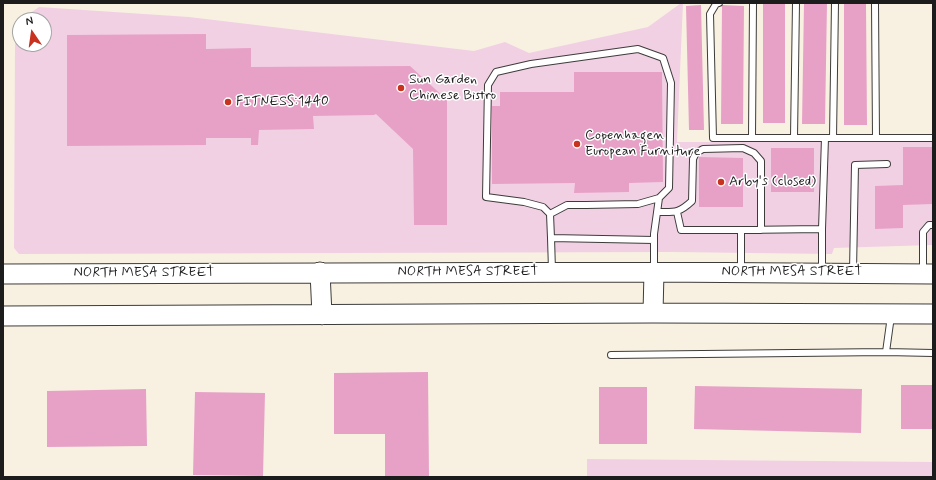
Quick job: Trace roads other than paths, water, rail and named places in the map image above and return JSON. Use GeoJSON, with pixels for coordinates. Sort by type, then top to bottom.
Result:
{"type":"FeatureCollection","features":[{"type":"Feature","properties":{"kind":"main road","name":"NORTH MESA STREET"},"geometry":{"type":"LineString","coordinates":[[3,274],[320,272],[822,272],[928,274]]}},
{"type":"Feature","properties":{"kind":"main road"},"geometry":{"type":"LineString","coordinates":[[320,272],[322,315]]}},
{"type":"Feature","properties":{"kind":"main road"},"geometry":{"type":"LineString","coordinates":[[652,314],[654,272]]}},
{"type":"Feature","properties":{"kind":"main road"},"geometry":{"type":"LineString","coordinates":[[3,316],[933,314]]}},
{"type":"Feature","properties":{"kind":"lane"},"geometry":{"type":"LineString","coordinates":[[719,3],[716,4],[710,14],[712,138],[933,138]]}},
{"type":"Feature","properties":{"kind":"lane"},"geometry":{"type":"LineString","coordinates":[[752,137],[753,3]]}},
{"type":"Feature","properties":{"kind":"lane"},"geometry":{"type":"LineString","coordinates":[[794,138],[796,3]]}},
{"type":"Feature","properties":{"kind":"lane"},"geometry":{"type":"LineString","coordinates":[[833,138],[836,3]]}},
{"type":"Feature","properties":{"kind":"lane"},"geometry":{"type":"LineString","coordinates":[[875,3],[876,138]]}},
{"type":"Feature","properties":{"kind":"lane"},"geometry":{"type":"LineString","coordinates":[[550,214],[567,205],[638,204],[658,198],[670,188],[671,83],[663,58],[638,49],[531,64],[496,72],[488,85],[486,197],[524,202],[543,207],[550,214],[552,272]]}},
{"type":"Feature","properties":{"kind":"lane"},"geometry":{"type":"LineString","coordinates":[[822,272],[825,138]]}},
{"type":"Feature","properties":{"kind":"lane"},"geometry":{"type":"LineString","coordinates":[[657,212],[677,212],[686,207],[692,201],[693,159],[696,153],[703,149],[743,148],[754,153],[761,161],[761,230]]}},
{"type":"Feature","properties":{"kind":"lane"},"geometry":{"type":"LineString","coordinates":[[853,273],[855,165],[887,164]]}},
{"type":"Feature","properties":{"kind":"lane"},"geometry":{"type":"LineString","coordinates":[[654,272],[654,234],[658,198]]}},
{"type":"Feature","properties":{"kind":"lane"},"geometry":{"type":"LineString","coordinates":[[677,212],[681,230],[822,229]]}},
{"type":"Feature","properties":{"kind":"lane"},"geometry":{"type":"LineString","coordinates":[[928,274],[924,232],[930,225],[933,225]]}},
{"type":"Feature","properties":{"kind":"lane"},"geometry":{"type":"LineString","coordinates":[[741,230],[741,272]]}},
{"type":"Feature","properties":{"kind":"lane"},"geometry":{"type":"LineString","coordinates":[[551,238],[654,240]]}},
{"type":"Feature","properties":{"kind":"lane"},"geometry":{"type":"LineString","coordinates":[[886,352],[891,314]]}},
{"type":"Feature","properties":{"kind":"lane"},"geometry":{"type":"LineString","coordinates":[[611,355],[886,352],[933,353]]}},
{"type":"Feature","properties":{"kind":"place","name":"Sun Garden Chinese Bistro"},"geometry":{"type":"Point","coordinates":[401,88]}},
{"type":"Feature","properties":{"kind":"place","name":"FITNESS:1440"},"geometry":{"type":"Point","coordinates":[228,102]}},
{"type":"Feature","properties":{"kind":"place","name":"Copenhagen European Furniture"},"geometry":{"type":"Point","coordinates":[577,144]}},
{"type":"Feature","properties":{"kind":"place","name":"Arby's (closed)"},"geometry":{"type":"Point","coordinates":[721,182]}}]}
